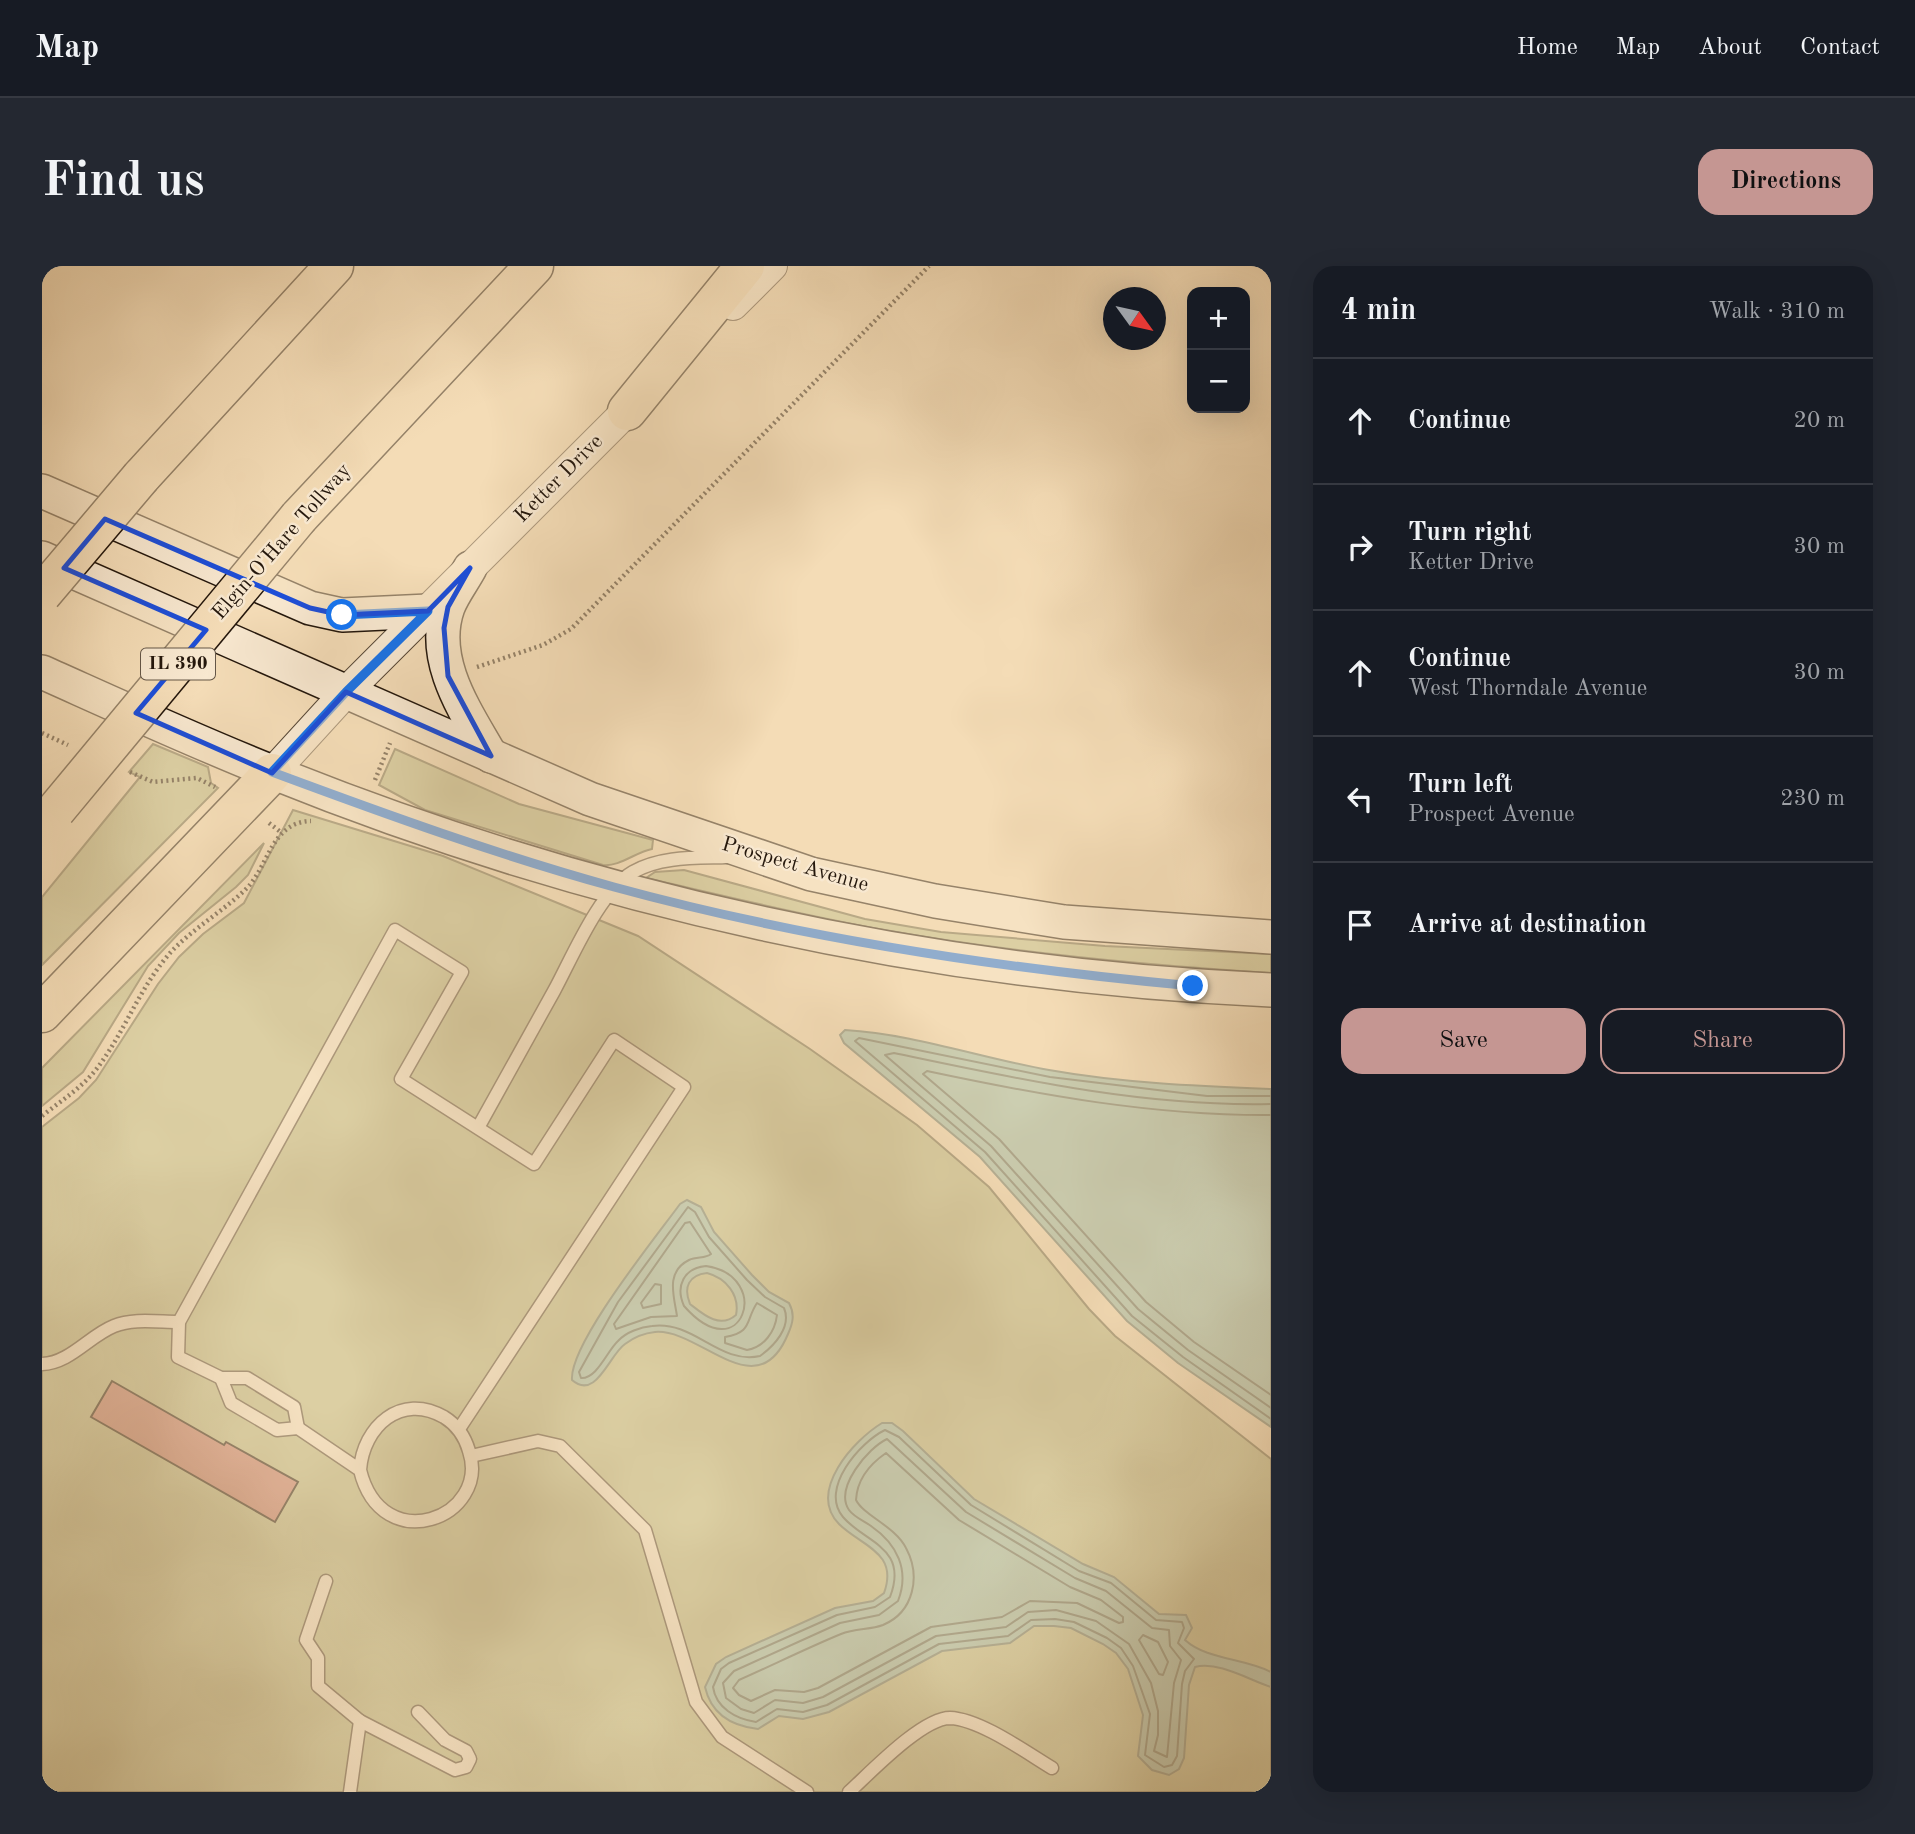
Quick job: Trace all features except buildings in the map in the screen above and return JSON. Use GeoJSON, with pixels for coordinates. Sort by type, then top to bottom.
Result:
{"type":"FeatureCollection","features":[{"type":"Feature","properties":{"kind":"highway"},"geometry":{"type":"LineString","coordinates":[[42,594],[141,477],[334,266]]}},
{"type":"Feature","properties":{"kind":"highway","name":"Elgin-O'Hare Tollway"},"geometry":{"type":"LineString","coordinates":[[49,819],[299,517],[534,266]]}},
{"type":"Feature","properties":{"kind":"highway"},"geometry":{"type":"LineString","coordinates":[[627,411],[745,266]]}},
{"type":"Feature","properties":{"kind":"highway"},"geometry":{"type":"LineString","coordinates":[[42,1013],[272,772]]}},
{"type":"Feature","properties":{"kind":"main road"},"geometry":{"type":"LineString","coordinates":[[42,491],[310,608],[342,615],[428,611]]}},
{"type":"Feature","properties":{"kind":"main road","name":"Prospect Avenue"},"geometry":{"type":"LineString","coordinates":[[42,558],[590,799],[811,874],[1017,915],[1121,928],[1271,937]]}},
{"type":"Feature","properties":{"kind":"main road"},"geometry":{"type":"LineString","coordinates":[[470,568],[448,607],[444,628],[448,676],[491,756]]}},
{"type":"Feature","properties":{"kind":"main road"},"geometry":{"type":"LineString","coordinates":[[42,672],[272,772],[482,848],[614,887],[826,936],[992,965],[1193,986],[1271,990]]}},
{"type":"Feature","properties":{"kind":"street","name":"Ketter Drive"},"geometry":{"type":"LineString","coordinates":[[272,772],[346,692],[772,266]]}},
{"type":"Feature","properties":{"kind":"lane"},"geometry":{"type":"LineString","coordinates":[[479,1126],[586,931],[614,887],[633,872],[672,859],[754,856]]}},
{"type":"Feature","properties":{"kind":"lane"},"geometry":{"type":"LineString","coordinates":[[298,1428],[294,1407],[247,1378],[221,1378],[178,1357],[179,1322],[395,930],[463,972],[401,1079],[479,1126],[534,1164],[614,1040],[684,1087],[459,1429]]}},
{"type":"Feature","properties":{"kind":"lane"},"geometry":{"type":"LineString","coordinates":[[42,1364],[51,1364],[72,1353],[113,1326],[129,1322],[179,1322]]}},
{"type":"Feature","properties":{"kind":"lane"},"geometry":{"type":"LineString","coordinates":[[221,1378],[232,1403],[277,1430],[298,1428],[360,1470]]}},
{"type":"Feature","properties":{"kind":"lane"},"geometry":{"type":"LineString","coordinates":[[412,1409],[429,1411],[445,1418],[459,1429],[471,1456],[471,1474],[461,1499],[440,1516],[423,1522],[405,1521],[388,1514],[374,1503],[364,1488],[360,1470],[361,1453],[368,1437],[379,1423],[394,1414],[412,1409]]}},
{"type":"Feature","properties":{"kind":"lane"},"geometry":{"type":"LineString","coordinates":[[471,1456],[538,1441],[560,1446],[570,1455],[645,1530],[696,1702],[722,1737],[807,1792]]}},
{"type":"Feature","properties":{"kind":"lane"},"geometry":{"type":"LineString","coordinates":[[326,1581],[306,1640],[318,1658],[318,1686],[360,1721],[455,1770],[466,1767],[470,1759],[467,1751],[445,1740],[418,1712]]}},
{"type":"Feature","properties":{"kind":"lane"},"geometry":{"type":"LineString","coordinates":[[849,1792],[918,1731],[949,1718],[993,1732],[1052,1769]]}},
{"type":"Feature","properties":{"kind":"lane"},"geometry":{"type":"LineString","coordinates":[[350,1792],[360,1721]]}},
{"type":"Feature","properties":{"kind":"path"},"geometry":{"type":"LineString","coordinates":[[464,671],[543,645],[571,629],[929,266]]}},
{"type":"Feature","properties":{"kind":"path"},"geometry":{"type":"LineString","coordinates":[[374,782],[389,746]]}},
{"type":"Feature","properties":{"kind":"path"},"geometry":{"type":"LineString","coordinates":[[42,1116],[77,1090],[99,1066],[169,954],[246,888],[259,873],[271,845],[282,833],[306,821],[316,821]]}},
{"type":"Feature","properties":{"kind":"path"},"geometry":{"type":"LineString","coordinates":[[276,828],[282,833]]}},
{"type":"Feature","properties":{"kind":"highlighted area"},"geometry":{"type":"Polygon","coordinates":[[[105,519],[310,608],[342,615],[428,611],[470,568],[448,607],[444,628],[448,676],[491,756],[346,692],[272,773],[136,713],[206,630],[64,568],[105,519]]]}},
{"type":"Feature","properties":{"kind":"green space"},"geometry":{"type":"Polygon","coordinates":[[[153,744],[208,767],[211,783],[218,788],[42,965],[42,897],[140,777],[129,772],[153,744]]]}},
{"type":"Feature","properties":{"kind":"green space"},"geometry":{"type":"Polygon","coordinates":[[[395,749],[519,804],[653,840],[652,849],[615,864],[603,865],[425,810],[379,785],[395,749]]]}},
{"type":"Feature","properties":{"kind":"green space"},"geometry":{"type":"Polygon","coordinates":[[[293,810],[443,856],[638,936],[810,1049],[917,1125],[989,1187],[1089,1309],[1115,1336],[1271,1459],[1271,1792],[42,1792],[42,1127],[79,1098],[96,1080],[158,984],[179,957],[203,934],[244,903],[293,810]]]}},
{"type":"Feature","properties":{"kind":"green space"},"geometry":{"type":"Polygon","coordinates":[[[264,843],[248,875],[179,933],[148,966],[83,1072],[42,1106],[42,1068],[264,843]]]}},
{"type":"Feature","properties":{"kind":"green space"},"geometry":{"type":"Polygon","coordinates":[[[684,870],[865,919],[941,932],[1105,946],[1271,954],[1271,973],[1077,957],[933,938],[765,906],[646,878],[655,872],[684,870]]]}},
{"type":"Feature","properties":{"kind":"water"},"geometry":{"type":"Polygon","coordinates":[[[845,1030],[896,1036],[1024,1065],[1104,1078],[1271,1089],[1271,1427],[1178,1363],[1127,1321],[980,1157],[844,1043],[840,1035],[845,1030]]]}},
{"type":"Feature","properties":{"kind":"water"},"geometry":{"type":"Polygon","coordinates":[[[687,1200],[701,1207],[714,1232],[752,1275],[769,1292],[789,1303],[793,1315],[788,1334],[775,1355],[760,1365],[744,1365],[727,1360],[672,1334],[647,1333],[625,1344],[595,1381],[581,1385],[572,1380],[575,1363],[584,1342],[599,1317],[680,1204],[687,1200]],[[707,1273],[696,1276],[689,1283],[687,1292],[690,1304],[712,1319],[724,1321],[736,1315],[736,1301],[726,1283],[707,1273]]]}},
{"type":"Feature","properties":{"kind":"water"},"geometry":{"type":"Polygon","coordinates":[[[882,1423],[892,1423],[903,1431],[974,1499],[1083,1564],[1114,1577],[1159,1614],[1186,1615],[1192,1628],[1185,1640],[1194,1647],[1271,1672],[1271,1687],[1224,1669],[1195,1667],[1189,1685],[1184,1758],[1179,1769],[1169,1775],[1152,1770],[1138,1756],[1143,1715],[1128,1669],[1116,1653],[1071,1628],[1034,1626],[1010,1643],[942,1651],[829,1712],[803,1719],[779,1716],[758,1729],[731,1722],[712,1705],[705,1687],[716,1664],[835,1608],[873,1601],[884,1593],[887,1579],[882,1559],[839,1524],[831,1511],[828,1497],[831,1482],[848,1454],[859,1441],[882,1423]]]}},
{"type":"Feature","properties":{"kind":"route"},"geometry":{"type":"LineString","coordinates":[[342,615],[428,611],[346,692],[272,772],[482,848],[614,887],[701,909],[826,936],[992,965],[1193,986]]}}]}
